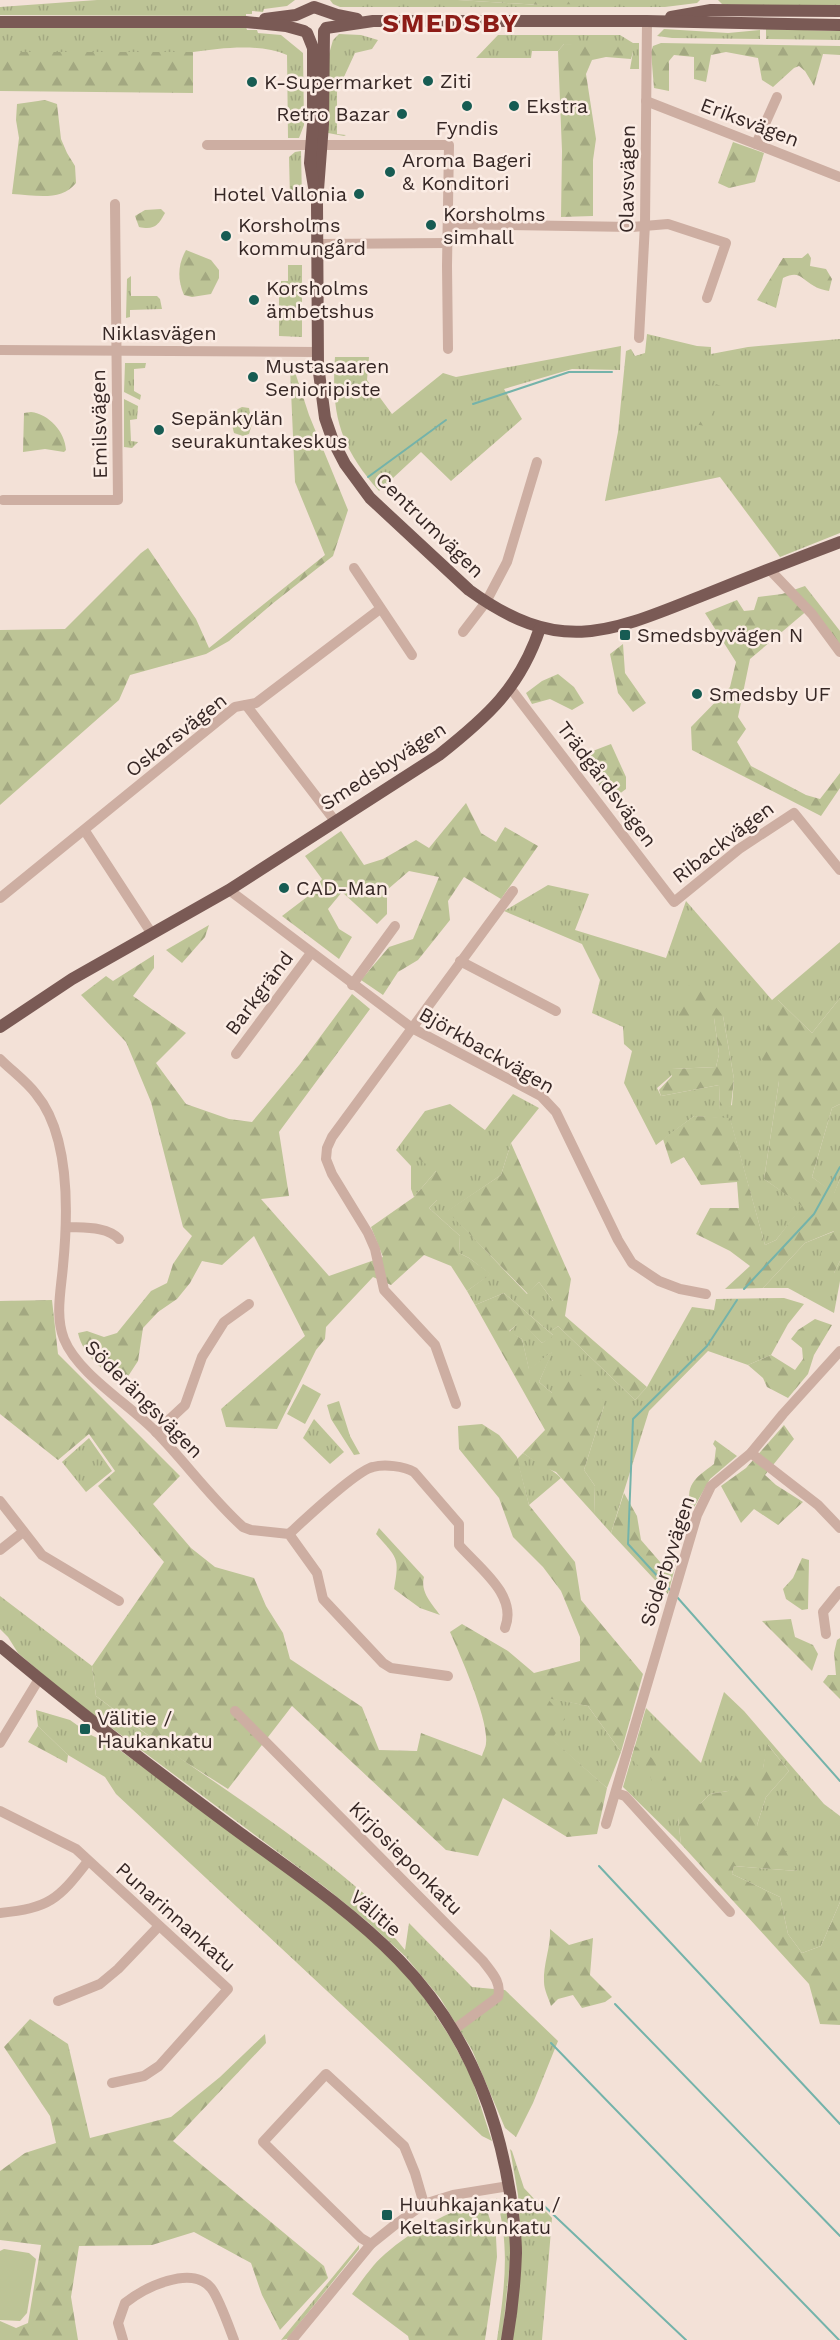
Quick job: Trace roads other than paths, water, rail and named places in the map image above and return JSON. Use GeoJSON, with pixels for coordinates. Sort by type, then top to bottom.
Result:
{"type":"FeatureCollection","features":[{"type":"Feature","properties":{"kind":"main road"},"geometry":{"type":"LineString","coordinates":[[647,21],[711,5],[840,11]]}},
{"type":"Feature","properties":{"kind":"main road"},"geometry":{"type":"LineString","coordinates":[[0,22],[246,21],[286,17],[307,6],[322,7],[373,21]]}},
{"type":"Feature","properties":{"kind":"main road"},"geometry":{"type":"LineString","coordinates":[[305,32],[300,21],[307,6]]}},
{"type":"Feature","properties":{"kind":"main road"},"geometry":{"type":"LineString","coordinates":[[322,7],[328,21],[325,30]]}},
{"type":"Feature","properties":{"kind":"main road"},"geometry":{"type":"LineString","coordinates":[[246,21],[286,26],[318,35],[325,30],[373,21],[647,21],[840,25]]}},
{"type":"Feature","properties":{"kind":"main road","name":"Centrumvägen"},"geometry":{"type":"LineString","coordinates":[[312,144],[325,30]]}},
{"type":"Feature","properties":{"kind":"main road","name":"Centrumvägen"},"geometry":{"type":"LineString","coordinates":[[305,32],[313,48],[312,144],[318,244],[317,352],[320,393],[333,441],[345,464],[370,498],[469,590],[512,617],[540,628]]}},
{"type":"Feature","properties":{"kind":"main road"},"geometry":{"type":"LineString","coordinates":[[540,628],[591,632],[622,626],[840,542]]}},
{"type":"Feature","properties":{"kind":"main road","name":"Smedsbyvägen"},"geometry":{"type":"LineString","coordinates":[[0,1027],[72,980],[229,890],[439,755],[468,732],[511,689],[530,656],[540,628]]}},
{"type":"Feature","properties":{"kind":"main road","name":"Välitie"},"geometry":{"type":"LineString","coordinates":[[0,1646],[121,1743],[348,1914],[384,1945],[417,1981],[452,2031],[486,2095],[501,2144],[509,2186],[516,2251],[507,2340]]}},
{"type":"Feature","properties":{"kind":"street"},"geometry":{"type":"LineString","coordinates":[[710,24],[711,5]]}},
{"type":"Feature","properties":{"kind":"street","name":"Olavsvägen"},"geometry":{"type":"LineString","coordinates":[[639,338],[645,224],[647,21]]}},
{"type":"Feature","properties":{"kind":"street"},"geometry":{"type":"LineString","coordinates":[[756,144],[777,97]]}},
{"type":"Feature","properties":{"kind":"street","name":"Eriksvägen"},"geometry":{"type":"LineString","coordinates":[[646,101],[840,177]]}},
{"type":"Feature","properties":{"kind":"street"},"geometry":{"type":"LineString","coordinates":[[207,145],[449,145],[448,349]]}},
{"type":"Feature","properties":{"kind":"street","name":"Emilsvägen"},"geometry":{"type":"LineString","coordinates":[[3,500],[118,500],[115,204]]}},
{"type":"Feature","properties":{"kind":"street"},"geometry":{"type":"LineString","coordinates":[[448,224],[632,227],[645,224],[668,224],[726,243],[707,298]]}},
{"type":"Feature","properties":{"kind":"street"},"geometry":{"type":"LineString","coordinates":[[318,244],[447,243]]}},
{"type":"Feature","properties":{"kind":"street","name":"Niklasvägen"},"geometry":{"type":"LineString","coordinates":[[0,350],[317,352]]}},
{"type":"Feature","properties":{"kind":"street"},"geometry":{"type":"LineString","coordinates":[[463,632],[486,602],[507,562],[537,462]]}},
{"type":"Feature","properties":{"kind":"street"},"geometry":{"type":"LineString","coordinates":[[354,568],[412,655]]}},
{"type":"Feature","properties":{"kind":"street"},"geometry":{"type":"LineString","coordinates":[[769,569],[812,614],[840,652]]}},
{"type":"Feature","properties":{"kind":"street","name":"Oskarsvägen"},"geometry":{"type":"LineString","coordinates":[[0,898],[85,831],[235,706],[256,703],[380,609]]}},
{"type":"Feature","properties":{"kind":"street","name":"Trädgårdsvägen"},"geometry":{"type":"LineString","coordinates":[[511,689],[674,902]]}},
{"type":"Feature","properties":{"kind":"street"},"geometry":{"type":"LineString","coordinates":[[246,705],[335,821]]}},
{"type":"Feature","properties":{"kind":"street","name":"Ribackvägen"},"geometry":{"type":"LineString","coordinates":[[674,902],[739,849],[794,813],[840,870]]}},
{"type":"Feature","properties":{"kind":"street"},"geometry":{"type":"LineString","coordinates":[[85,831],[152,934]]}},
{"type":"Feature","properties":{"kind":"street","name":"Björkbackvägen"},"geometry":{"type":"LineString","coordinates":[[229,890],[412,1028],[541,1096],[556,1112],[566,1129],[620,1244],[632,1263],[667,1284],[706,1294]]}},
{"type":"Feature","properties":{"kind":"street"},"geometry":{"type":"LineString","coordinates":[[456,1404],[435,1345],[384,1290],[372,1240],[332,1174],[326,1159],[327,1148],[332,1137],[513,891]]}},
{"type":"Feature","properties":{"kind":"street"},"geometry":{"type":"LineString","coordinates":[[352,985],[395,926]]}},
{"type":"Feature","properties":{"kind":"street","name":"Barkgränd"},"geometry":{"type":"LineString","coordinates":[[236,1054],[312,953]]}},
{"type":"Feature","properties":{"kind":"street"},"geometry":{"type":"LineString","coordinates":[[460,961],[556,1011]]}},
{"type":"Feature","properties":{"kind":"street","name":"Söderängsvägen"},"geometry":{"type":"LineString","coordinates":[[0,1059],[38,1095],[56,1134],[66,1178],[67,1227],[59,1320],[64,1338],[77,1361],[132,1408],[243,1527],[290,1534]]}},
{"type":"Feature","properties":{"kind":"street"},"geometry":{"type":"LineString","coordinates":[[67,1227],[104,1230],[114,1233],[119,1239]]}},
{"type":"Feature","properties":{"kind":"street"},"geometry":{"type":"LineString","coordinates":[[156,1432],[185,1405],[202,1357],[224,1322],[249,1304]]}},
{"type":"Feature","properties":{"kind":"street","name":"Söderbyvägen"},"geometry":{"type":"LineString","coordinates":[[606,1824],[697,1515],[711,1486],[751,1453],[840,1351]]}},
{"type":"Feature","properties":{"kind":"street"},"geometry":{"type":"LineString","coordinates":[[751,1453],[818,1505],[840,1528]]}},
{"type":"Feature","properties":{"kind":"street"},"geometry":{"type":"LineString","coordinates":[[448,1676],[391,1668],[382,1663],[323,1599],[317,1573],[290,1534],[351,1480],[371,1467],[408,1469],[414,1472],[459,1524],[459,1545],[505,1597],[508,1611],[505,1628]]}},
{"type":"Feature","properties":{"kind":"street"},"geometry":{"type":"LineString","coordinates":[[0,1502],[42,1555],[119,1600]]}},
{"type":"Feature","properties":{"kind":"street"},"geometry":{"type":"LineString","coordinates":[[0,1550],[22,1532]]}},
{"type":"Feature","properties":{"kind":"street"},"geometry":{"type":"LineString","coordinates":[[826,1634],[823,1612],[840,1591]]}},
{"type":"Feature","properties":{"kind":"street"},"geometry":{"type":"LineString","coordinates":[[0,1743],[39,1679]]}},
{"type":"Feature","properties":{"kind":"street","name":"Kirjosieponkatu"},"geometry":{"type":"LineString","coordinates":[[235,1711],[483,1961],[497,1980],[498,1997],[452,2031]]}},
{"type":"Feature","properties":{"kind":"street"},"geometry":{"type":"LineString","coordinates":[[616,1793],[625,1796],[730,1912]]}},
{"type":"Feature","properties":{"kind":"street","name":"Punarinnankatu"},"geometry":{"type":"LineString","coordinates":[[0,1811],[76,1849],[228,1989],[159,2066],[144,2076],[112,2083]]}},
{"type":"Feature","properties":{"kind":"street"},"geometry":{"type":"LineString","coordinates":[[0,1913],[27,1911],[46,1904],[73,1881],[88,1861]]}},
{"type":"Feature","properties":{"kind":"street"},"geometry":{"type":"LineString","coordinates":[[58,2001],[100,1984],[118,1969],[159,1926]]}},
{"type":"Feature","properties":{"kind":"street"},"geometry":{"type":"LineString","coordinates":[[371,2244],[361,2238],[263,2142],[326,2074],[404,2146],[416,2172],[424,2204]]}},
{"type":"Feature","properties":{"kind":"street"},"geometry":{"type":"LineString","coordinates":[[292,2340],[371,2244],[424,2204],[453,2195],[509,2186]]}},
{"type":"Feature","properties":{"kind":"street"},"geometry":{"type":"LineString","coordinates":[[123,2340],[118,2323],[125,2303],[161,2283],[181,2278],[193,2278],[212,2288],[234,2340]]}},
{"type":"Feature","properties":{"kind":"waterway"},"geometry":{"type":"LineString","coordinates":[[473,404],[569,372],[612,372]]}},
{"type":"Feature","properties":{"kind":"waterway"},"geometry":{"type":"LineString","coordinates":[[368,477],[446,420]]}},
{"type":"Feature","properties":{"kind":"waterway"},"geometry":{"type":"LineString","coordinates":[[744,1289],[814,1214],[840,1167]]}},
{"type":"Feature","properties":{"kind":"waterway"},"geometry":{"type":"LineString","coordinates":[[671,1591],[628,1544],[633,1419],[707,1346],[737,1300]]}},
{"type":"Feature","properties":{"kind":"waterway"},"geometry":{"type":"LineString","coordinates":[[677,1597],[840,1781]]}},
{"type":"Feature","properties":{"kind":"waterway"},"geometry":{"type":"LineString","coordinates":[[599,1866],[840,2124]]}},
{"type":"Feature","properties":{"kind":"waterway"},"geometry":{"type":"LineString","coordinates":[[615,2004],[840,2236]]}},
{"type":"Feature","properties":{"kind":"waterway"},"geometry":{"type":"LineString","coordinates":[[551,2043],[839,2340]]}},
{"type":"Feature","properties":{"kind":"waterway"},"geometry":{"type":"LineString","coordinates":[[540,2202],[686,2340]]}},
{"type":"Feature","properties":{"kind":"place","name":"Ziti"},"geometry":{"type":"Point","coordinates":[428,81]}},
{"type":"Feature","properties":{"kind":"place","name":"K-Supermarket"},"geometry":{"type":"Point","coordinates":[252,82]}},
{"type":"Feature","properties":{"kind":"place","name":"Fyndis"},"geometry":{"type":"Point","coordinates":[467,106]}},
{"type":"Feature","properties":{"kind":"place","name":"Ekstra"},"geometry":{"type":"Point","coordinates":[514,106]}},
{"type":"Feature","properties":{"kind":"place","name":"Retro Bazar"},"geometry":{"type":"Point","coordinates":[402,114]}},
{"type":"Feature","properties":{"kind":"place","name":"Aroma Bageri & Konditori"},"geometry":{"type":"Point","coordinates":[390,172]}},
{"type":"Feature","properties":{"kind":"place","name":"Hotel Vallonia"},"geometry":{"type":"Point","coordinates":[359,194]}},
{"type":"Feature","properties":{"kind":"place","name":"Korsholms simhall"},"geometry":{"type":"Point","coordinates":[431,225]}},
{"type":"Feature","properties":{"kind":"place","name":"Korsholms kommungård"},"geometry":{"type":"Point","coordinates":[226,236]}},
{"type":"Feature","properties":{"kind":"place","name":"Korsholms ämbetshus"},"geometry":{"type":"Point","coordinates":[254,300]}},
{"type":"Feature","properties":{"kind":"place","name":"Mustasaaren Senioripiste"},"geometry":{"type":"Point","coordinates":[253,377]}},
{"type":"Feature","properties":{"kind":"place","name":"Sepänkylän seurakuntakeskus"},"geometry":{"type":"Point","coordinates":[159,430]}},
{"type":"Feature","properties":{"kind":"place","name":"Smedsbyvägen N"},"geometry":{"type":"Point","coordinates":[625,635]}},
{"type":"Feature","properties":{"kind":"place","name":"Smedsby UF"},"geometry":{"type":"Point","coordinates":[697,694]}},
{"type":"Feature","properties":{"kind":"place","name":"CAD-Man"},"geometry":{"type":"Point","coordinates":[284,888]}},
{"type":"Feature","properties":{"kind":"place","name":"Välitie / Haukankatu"},"geometry":{"type":"Point","coordinates":[85,1729]}},
{"type":"Feature","properties":{"kind":"place","name":"Huuhkajankatu / Keltasirkunkatu"},"geometry":{"type":"Point","coordinates":[387,2215]}},
{"type":"Feature","properties":{"kind":"district","name":"SMEDSBY"},"geometry":{"type":"Point","coordinates":[451,23]}}]}
